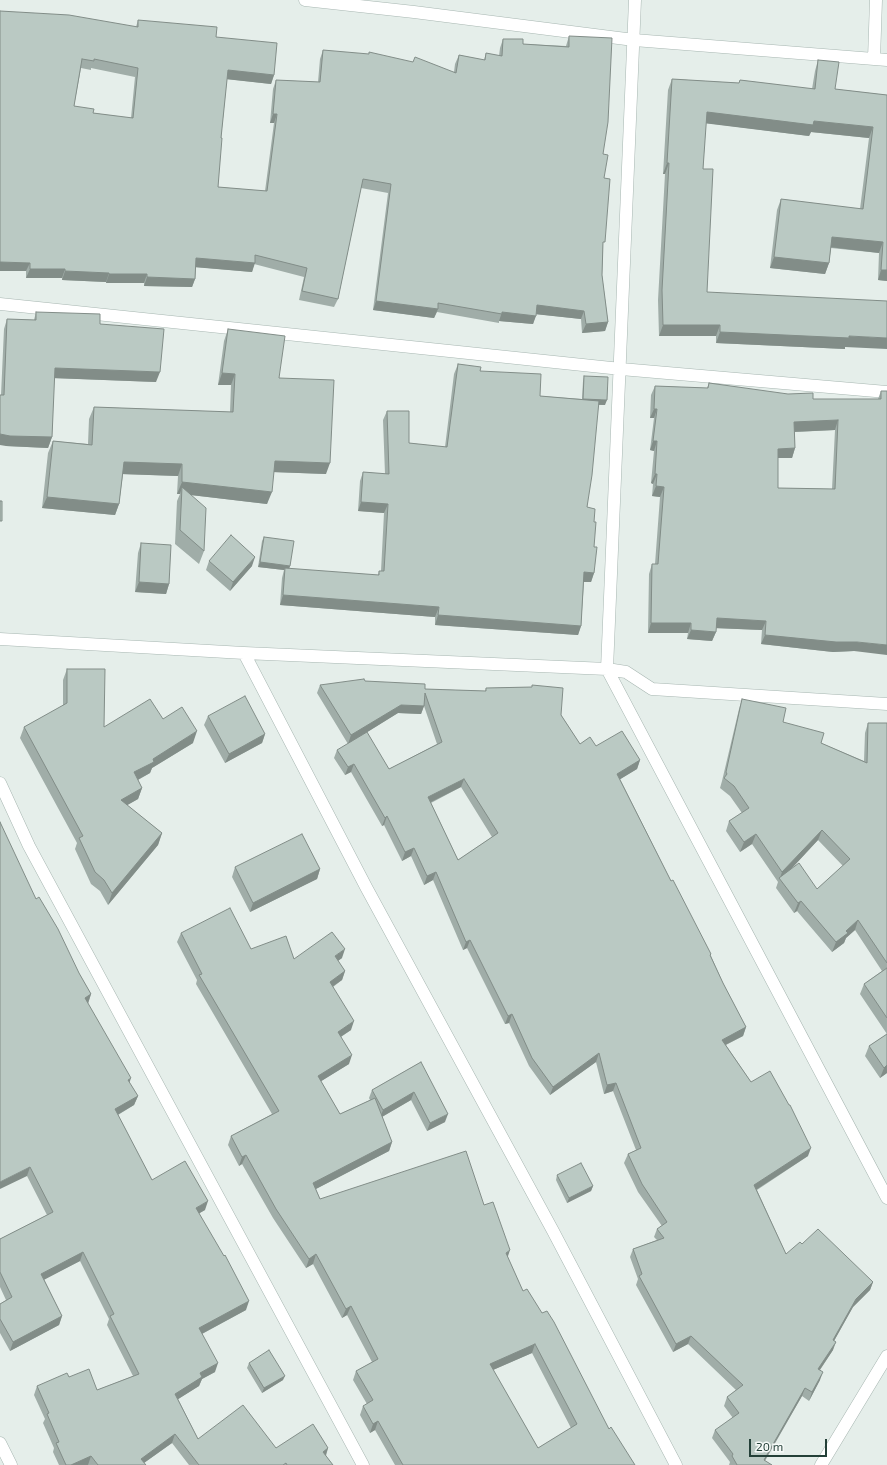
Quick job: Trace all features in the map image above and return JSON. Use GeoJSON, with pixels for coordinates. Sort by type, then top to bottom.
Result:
{"type":"FeatureCollection","features":[{"type":"Feature","properties":{"kind":"street"},"geometry":{"type":"LineString","coordinates":[[305,0],[414,12],[634,40],[887,60]]}},
{"type":"Feature","properties":{"kind":"street"},"geometry":{"type":"LineString","coordinates":[[635,0],[608,669],[887,1198]]}},
{"type":"Feature","properties":{"kind":"street"},"geometry":{"type":"LineString","coordinates":[[874,59],[876,0]]}},
{"type":"Feature","properties":{"kind":"street"},"geometry":{"type":"LineString","coordinates":[[0,304],[621,369],[887,392]]}},
{"type":"Feature","properties":{"kind":"street"},"geometry":{"type":"LineString","coordinates":[[0,639],[244,653],[608,669],[626,672],[652,689],[887,704]]}},
{"type":"Feature","properties":{"kind":"street"},"geometry":{"type":"LineString","coordinates":[[244,653],[366,887],[553,1231],[676,1465]]}},
{"type":"Feature","properties":{"kind":"street"},"geometry":{"type":"LineString","coordinates":[[0,783],[28,846],[363,1465]]}},
{"type":"Feature","properties":{"kind":"street"},"geometry":{"type":"LineString","coordinates":[[821,1465],[887,1356]]}},
{"type":"Feature","properties":{"kind":"street"},"geometry":{"type":"LineString","coordinates":[[0,1442],[11,1465]]}},
{"type":"Feature","properties":{"kind":"building"},"geometry":{"type":"Polygon","coordinates":[[[0,11],[69,15],[138,27],[138,20],[217,27],[216,37],[277,43],[274,75],[228,70],[221,138],[218,187],[267,191],[277,114],[273,114],[276,80],[320,82],[323,50],[369,54],[369,52],[413,62],[415,57],[456,73],[459,55],[485,60],[486,53],[502,56],[503,39],[523,39],[523,44],[569,47],[569,36],[612,38],[608,122],[603,154],[608,155],[604,178],[610,179],[605,242],[603,242],[602,275],[608,322],[586,324],[584,311],[537,305],[536,316],[502,312],[502,314],[438,303],[438,309],[376,301],[391,184],[363,179],[338,299],[302,291],[307,268],[255,255],[255,263],[196,258],[195,279],[147,277],[147,274],[109,274],[65,271],[65,269],[30,269],[30,263],[0,262],[0,11]],[[82,59],[74,106],[94,109],[93,113],[133,118],[138,68],[94,59],[94,61],[82,59]]]}},
{"type":"Feature","properties":{"kind":"building"},"geometry":{"type":"Polygon","coordinates":[[[818,60],[839,62],[835,89],[887,95],[887,270],[881,270],[883,242],[832,237],[829,263],[774,257],[781,199],[863,209],[873,127],[814,121],[813,125],[707,112],[703,169],[713,169],[707,292],[887,301],[887,338],[849,336],[849,338],[720,332],[720,325],[663,325],[662,290],[672,79],[739,83],[740,80],[815,89],[818,60]]]}},
{"type":"Feature","properties":{"kind":"building"},"geometry":{"type":"Polygon","coordinates":[[[36,312],[100,314],[100,324],[164,329],[160,372],[55,368],[52,437],[10,436],[0,434],[0,395],[4,395],[7,319],[36,320],[36,312]]]}},
{"type":"Feature","properties":{"kind":"building"},"geometry":{"type":"Polygon","coordinates":[[[228,329],[285,336],[279,378],[334,380],[330,463],[275,461],[272,492],[182,482],[182,464],[124,462],[119,504],[47,497],[53,441],[92,445],[94,407],[233,412],[235,374],[222,373],[228,329]]]}},
{"type":"Feature","properties":{"kind":"building"},"geometry":{"type":"Polygon","coordinates":[[[458,364],[481,367],[480,371],[541,374],[540,396],[599,401],[592,475],[587,507],[595,509],[594,522],[596,522],[594,547],[597,547],[594,573],[584,572],[581,626],[438,615],[439,607],[283,595],[285,568],[379,575],[379,571],[384,571],[388,504],[361,502],[363,472],[389,474],[387,411],[409,411],[409,443],[447,447],[458,364]]]}},
{"type":"Feature","properties":{"kind":"building"},"geometry":{"type":"Polygon","coordinates":[[[584,376],[608,377],[607,400],[583,399],[584,376]]]}},
{"type":"Feature","properties":{"kind":"building"},"geometry":{"type":"Polygon","coordinates":[[[709,383],[788,394],[813,393],[813,399],[881,399],[881,391],[887,391],[887,645],[765,635],[766,621],[717,618],[716,632],[691,630],[691,623],[651,623],[652,564],[658,564],[664,487],[656,486],[657,474],[655,474],[657,441],[653,441],[657,409],[654,409],[655,386],[708,388],[709,383]],[[838,420],[794,422],[795,448],[778,449],[778,488],[835,489],[838,420]]]}},
{"type":"Feature","properties":{"kind":"building"},"geometry":{"type":"Polygon","coordinates":[[[182,487],[206,508],[204,551],[180,530],[182,487]]]}},
{"type":"Feature","properties":{"kind":"building"},"geometry":{"type":"Polygon","coordinates":[[[0,501],[2,501],[2,521],[0,521],[0,501]]]}},
{"type":"Feature","properties":{"kind":"building"},"geometry":{"type":"Polygon","coordinates":[[[231,535],[255,557],[233,582],[209,561],[231,535]]]}},
{"type":"Feature","properties":{"kind":"building"},"geometry":{"type":"Polygon","coordinates":[[[264,537],[294,541],[290,566],[260,562],[264,537]]]}},
{"type":"Feature","properties":{"kind":"building"},"geometry":{"type":"Polygon","coordinates":[[[141,543],[171,545],[169,584],[139,582],[141,543]]]}},
{"type":"Feature","properties":{"kind":"building"},"geometry":{"type":"Polygon","coordinates":[[[67,669],[105,669],[104,727],[150,699],[163,719],[182,707],[197,731],[153,759],[154,762],[134,772],[142,788],[121,800],[162,833],[112,893],[104,880],[95,872],[79,838],[83,836],[24,727],[67,703],[67,669]]]}},
{"type":"Feature","properties":{"kind":"building"},"geometry":{"type":"Polygon","coordinates":[[[364,679],[365,681],[425,684],[425,689],[486,691],[486,688],[532,687],[532,685],[563,688],[561,715],[580,744],[590,737],[596,746],[622,731],[640,760],[617,774],[671,881],[673,880],[711,954],[710,955],[723,983],[746,1027],[722,1040],[751,1082],[770,1071],[790,1105],[811,1148],[754,1185],[786,1254],[800,1242],[802,1244],[818,1229],[873,1282],[856,1299],[833,1340],[836,1342],[818,1369],[823,1372],[812,1392],[805,1388],[764,1460],[772,1465],[737,1465],[732,1456],[733,1454],[715,1430],[739,1413],[727,1397],[743,1385],[691,1336],[676,1344],[639,1276],[642,1274],[633,1249],[664,1238],[657,1229],[667,1222],[642,1184],[628,1154],[641,1148],[616,1083],[607,1085],[599,1053],[553,1087],[532,1058],[512,1014],[508,1016],[470,940],[466,942],[436,872],[427,876],[414,848],[405,852],[387,816],[385,818],[354,764],[348,767],[337,750],[367,732],[389,769],[442,742],[425,693],[424,706],[401,705],[351,735],[320,685],[364,679]],[[464,779],[428,797],[458,860],[498,833],[464,779]]]}},
{"type":"Feature","properties":{"kind":"building"},"geometry":{"type":"Polygon","coordinates":[[[245,696],[265,734],[229,754],[208,716],[245,696]]]}},
{"type":"Feature","properties":{"kind":"building"},"geometry":{"type":"Polygon","coordinates":[[[742,699],[786,708],[783,722],[824,733],[821,743],[867,763],[868,723],[887,723],[887,963],[858,920],[846,931],[848,933],[836,942],[801,901],[798,903],[779,878],[799,863],[817,889],[850,859],[822,830],[782,872],[756,834],[744,842],[729,821],[749,808],[734,786],[724,778],[727,774],[726,772],[742,699]]]}},
{"type":"Feature","properties":{"kind":"building"},"geometry":{"type":"Polygon","coordinates":[[[0,822],[36,899],[39,897],[58,929],[91,994],[85,998],[131,1078],[128,1080],[138,1096],[115,1109],[152,1180],[185,1161],[208,1201],[196,1208],[224,1256],[225,1255],[249,1301],[199,1328],[218,1363],[200,1373],[202,1377],[175,1394],[198,1439],[243,1405],[276,1448],[313,1424],[328,1448],[323,1452],[333,1465],[287,1465],[286,1463],[283,1465],[199,1465],[175,1434],[141,1459],[146,1465],[98,1465],[91,1456],[71,1465],[66,1465],[56,1443],[59,1442],[47,1414],[49,1413],[37,1386],[67,1373],[69,1377],[89,1369],[97,1390],[139,1374],[110,1316],[114,1314],[83,1252],[41,1274],[62,1316],[13,1342],[0,1319],[0,1304],[12,1297],[0,1272],[0,1239],[53,1212],[30,1167],[0,1182],[0,822]]]}},
{"type":"Feature","properties":{"kind":"building"},"geometry":{"type":"Polygon","coordinates":[[[302,834],[320,869],[253,903],[235,867],[302,834]]]}},
{"type":"Feature","properties":{"kind":"building"},"geometry":{"type":"Polygon","coordinates":[[[230,908],[251,949],[286,936],[294,959],[332,932],[345,949],[335,956],[345,971],[330,982],[354,1021],[338,1032],[352,1055],[318,1076],[340,1114],[375,1098],[392,1142],[313,1183],[320,1199],[466,1151],[484,1205],[493,1202],[510,1250],[506,1253],[523,1291],[527,1289],[542,1313],[547,1311],[609,1429],[611,1427],[635,1465],[403,1465],[378,1421],[373,1424],[363,1406],[373,1400],[356,1371],[378,1359],[351,1306],[346,1309],[316,1254],[309,1259],[276,1209],[246,1155],[242,1157],[231,1136],[279,1111],[199,975],[202,974],[181,933],[230,908]],[[535,1344],[490,1364],[538,1448],[577,1424],[535,1344]]]}},
{"type":"Feature","properties":{"kind":"building"},"geometry":{"type":"Polygon","coordinates":[[[887,968],[887,1018],[864,984],[887,968]]]}},
{"type":"Feature","properties":{"kind":"building"},"geometry":{"type":"Polygon","coordinates":[[[887,1034],[887,1065],[884,1068],[869,1046],[887,1034]]]}},
{"type":"Feature","properties":{"kind":"building"},"geometry":{"type":"Polygon","coordinates":[[[421,1062],[448,1114],[430,1123],[414,1092],[383,1110],[372,1090],[421,1062]]]}},
{"type":"Feature","properties":{"kind":"building"},"geometry":{"type":"Polygon","coordinates":[[[581,1163],[593,1186],[569,1198],[557,1175],[581,1163]]]}},
{"type":"Feature","properties":{"kind":"building"},"geometry":{"type":"Polygon","coordinates":[[[269,1350],[285,1376],[264,1388],[249,1363],[269,1350]]]}}]}
